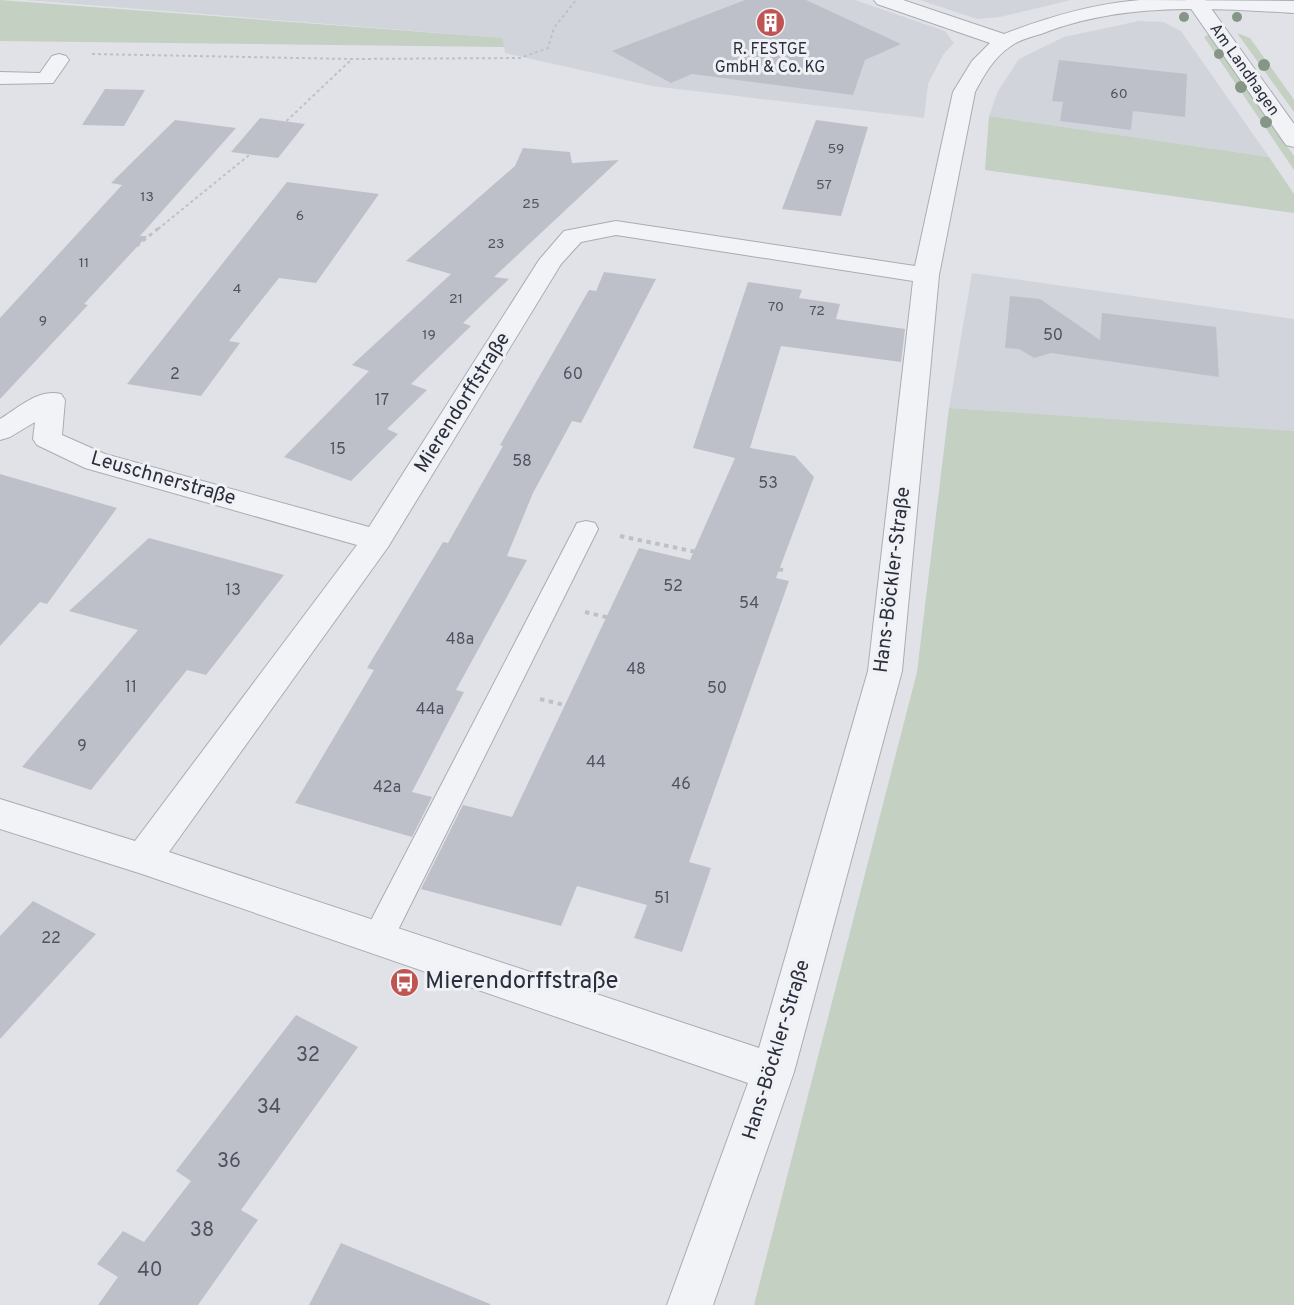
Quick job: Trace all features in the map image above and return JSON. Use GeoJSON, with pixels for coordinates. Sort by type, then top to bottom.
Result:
{"type":"FeatureCollection","features":[{"type":"Feature","properties":{"kind":"street"},"geometry":{"type":"LineString","coordinates":[[884,0],[1004,41]]}},
{"type":"Feature","properties":{"kind":"street","name":"Hans-Böckler-Straße"},"geometry":{"type":"LineString","coordinates":[[690,1305],[773,1072],[885,671],[926,275],[964,92],[979,65],[1004,41],[1055,21],[1105,10],[1195,0]]}},
{"type":"Feature","properties":{"kind":"street","name":"Am Landhagen"},"geometry":{"type":"LineString","coordinates":[[1195,0],[1294,7]]}},
{"type":"Feature","properties":{"kind":"street","name":"Am Landhagen"},"geometry":{"type":"LineString","coordinates":[[1195,0],[1294,140]]}},
{"type":"Feature","properties":{"kind":"street"},"geometry":{"type":"LineString","coordinates":[[0,58],[59,60]]}},
{"type":"Feature","properties":{"kind":"street"},"geometry":{"type":"LineString","coordinates":[[0,78],[46,79],[59,60]]}},
{"type":"Feature","properties":{"kind":"street","name":"Mierendorffstraße"},"geometry":{"type":"LineString","coordinates":[[143,859],[377,540],[551,260],[573,236],[616,228],[926,275]]}},
{"type":"Feature","properties":{"kind":"street","name":"Leuschnerstraße"},"geometry":{"type":"LineString","coordinates":[[0,431],[51,400],[47,439],[96,461],[377,540]]}},
{"type":"Feature","properties":{"kind":"street"},"geometry":{"type":"LineString","coordinates":[[0,814],[143,859],[773,1072]]}},
{"type":"Feature","properties":{"kind":"lane"},"geometry":{"type":"LineString","coordinates":[[378,938],[586,529]]}},
{"type":"Feature","properties":{"kind":"path"},"geometry":{"type":"LineString","coordinates":[[59,60],[87,54],[351,59],[520,58],[537,54],[548,48],[554,28],[576,0]]}},
{"type":"Feature","properties":{"kind":"path"},"geometry":{"type":"LineString","coordinates":[[0,357],[259,147],[351,59]]}},
{"type":"Feature","properties":{"kind":"path"},"geometry":{"type":"LineString","coordinates":[[586,529],[787,571]]}},
{"type":"Feature","properties":{"kind":"path"},"geometry":{"type":"LineString","coordinates":[[548,603],[762,654]]}},
{"type":"Feature","properties":{"kind":"path"},"geometry":{"type":"LineString","coordinates":[[504,690],[729,746]]}},
{"type":"Feature","properties":{"kind":"shaded area"},"geometry":{"type":"Polygon","coordinates":[[[25,0],[855,0],[945,31],[954,43],[943,55],[928,84],[924,118],[652,86],[505,53],[503,38],[25,0]]]}},
{"type":"Feature","properties":{"kind":"shaded area"},"geometry":{"type":"Polygon","coordinates":[[[920,0],[1071,0],[1000,17],[977,19],[920,0]]]}},
{"type":"Feature","properties":{"kind":"shaded area"},"geometry":{"type":"Polygon","coordinates":[[[1139,21],[1163,22],[1181,31],[1269,157],[989,116],[998,91],[1019,59],[1064,37],[1139,21]]]}},
{"type":"Feature","properties":{"kind":"shaded area"},"geometry":{"type":"Polygon","coordinates":[[[972,273],[1294,319],[1294,431],[949,408],[972,273]]]}},
{"type":"Feature","properties":{"kind":"green space"},"geometry":{"type":"Polygon","coordinates":[[[0,0],[503,38],[504,47],[0,41],[0,0]]]}},
{"type":"Feature","properties":{"kind":"green space"},"geometry":{"type":"Polygon","coordinates":[[[1237,33],[1250,38],[1294,100],[1294,112],[1237,33]]]}},
{"type":"Feature","properties":{"kind":"green space"},"geometry":{"type":"Polygon","coordinates":[[[1210,34],[1294,156],[1294,170],[1204,37],[1210,34]]]}},
{"type":"Feature","properties":{"kind":"green space"},"geometry":{"type":"Polygon","coordinates":[[[989,116],[1269,157],[1294,194],[1294,213],[985,170],[989,116]]]}},
{"type":"Feature","properties":{"kind":"green space"},"geometry":{"type":"Polygon","coordinates":[[[949,408],[1294,431],[1294,1305],[754,1305],[917,672],[949,408]]]}},
{"type":"Feature","properties":{"kind":"building","name":"R. FESTGE GmbH & Co. KG"},"geometry":{"type":"Polygon","coordinates":[[[745,0],[806,0],[901,44],[865,60],[853,95],[692,74],[671,83],[612,51],[745,0]]]}},
{"type":"Feature","properties":{"kind":"building"},"geometry":{"type":"Polygon","coordinates":[[[1059,60],[1187,74],[1185,117],[1133,111],[1131,130],[1060,121],[1063,102],[1052,101],[1059,60]]]}},
{"type":"Feature","properties":{"kind":"building"},"geometry":{"type":"Polygon","coordinates":[[[105,89],[145,90],[124,126],[82,125],[105,89]]]}},
{"type":"Feature","properties":{"kind":"building"},"geometry":{"type":"Polygon","coordinates":[[[260,118],[305,124],[278,158],[231,152],[260,118]]]}},
{"type":"Feature","properties":{"kind":"building"},"geometry":{"type":"Polygon","coordinates":[[[175,120],[236,128],[140,236],[147,236],[84,304],[88,305],[0,399],[0,318],[122,185],[111,183],[175,120]]]}},
{"type":"Feature","properties":{"kind":"building"},"geometry":{"type":"Polygon","coordinates":[[[816,120],[868,127],[841,216],[782,209],[816,120]]]}},
{"type":"Feature","properties":{"kind":"building"},"geometry":{"type":"Polygon","coordinates":[[[523,148],[570,152],[572,163],[619,160],[494,277],[509,279],[463,323],[471,326],[411,384],[427,390],[387,429],[398,434],[351,481],[284,457],[369,371],[352,365],[451,274],[406,261],[515,166],[523,148]]]}},
{"type":"Feature","properties":{"kind":"building"},"geometry":{"type":"Polygon","coordinates":[[[287,182],[379,194],[316,283],[279,278],[229,341],[240,343],[201,396],[127,384],[287,182]]]}},
{"type":"Feature","properties":{"kind":"building"},"geometry":{"type":"Polygon","coordinates":[[[604,272],[656,279],[581,423],[572,421],[533,493],[507,556],[527,560],[456,690],[464,692],[412,792],[432,797],[412,837],[295,803],[374,670],[367,668],[443,542],[448,543],[503,446],[500,445],[589,290],[596,291],[604,272]]]}},
{"type":"Feature","properties":{"kind":"building"},"geometry":{"type":"Polygon","coordinates":[[[748,282],[802,290],[799,298],[840,304],[836,319],[905,329],[901,362],[781,346],[750,448],[795,456],[814,477],[776,578],[789,581],[689,862],[711,868],[682,952],[634,938],[647,905],[577,886],[561,926],[421,889],[463,805],[512,817],[639,548],[690,560],[735,458],[693,448],[748,282]]]}},
{"type":"Feature","properties":{"kind":"building"},"geometry":{"type":"Polygon","coordinates":[[[1010,296],[1040,299],[1100,340],[1102,313],[1216,327],[1219,377],[1051,353],[1034,358],[1019,349],[1005,348],[1010,296]]]}},
{"type":"Feature","properties":{"kind":"building"},"geometry":{"type":"Polygon","coordinates":[[[0,474],[117,508],[47,604],[40,602],[0,646],[0,474]]]}},
{"type":"Feature","properties":{"kind":"building"},"geometry":{"type":"Polygon","coordinates":[[[149,538],[284,575],[206,675],[187,670],[91,790],[22,767],[138,630],[69,611],[149,538]]]}},
{"type":"Feature","properties":{"kind":"building"},"geometry":{"type":"Polygon","coordinates":[[[33,901],[96,934],[0,1039],[0,936],[33,901]]]}},
{"type":"Feature","properties":{"kind":"building"},"geometry":{"type":"Polygon","coordinates":[[[296,1015],[358,1047],[241,1210],[258,1220],[198,1305],[98,1305],[118,1277],[97,1264],[123,1231],[144,1242],[191,1181],[176,1171],[296,1015]]]}},
{"type":"Feature","properties":{"kind":"building"},"geometry":{"type":"Polygon","coordinates":[[[341,1243],[490,1304],[490,1305],[309,1305],[341,1243]]]}},
{"type":"Feature","properties":{"kind":"place","name":"R. FESTGE GmbH & Co. KG"},"geometry":{"type":"Point","coordinates":[770,22]}},
{"type":"Feature","properties":{"kind":"place","name":"Mierendorffstraße"},"geometry":{"type":"Point","coordinates":[404,982]}}]}
